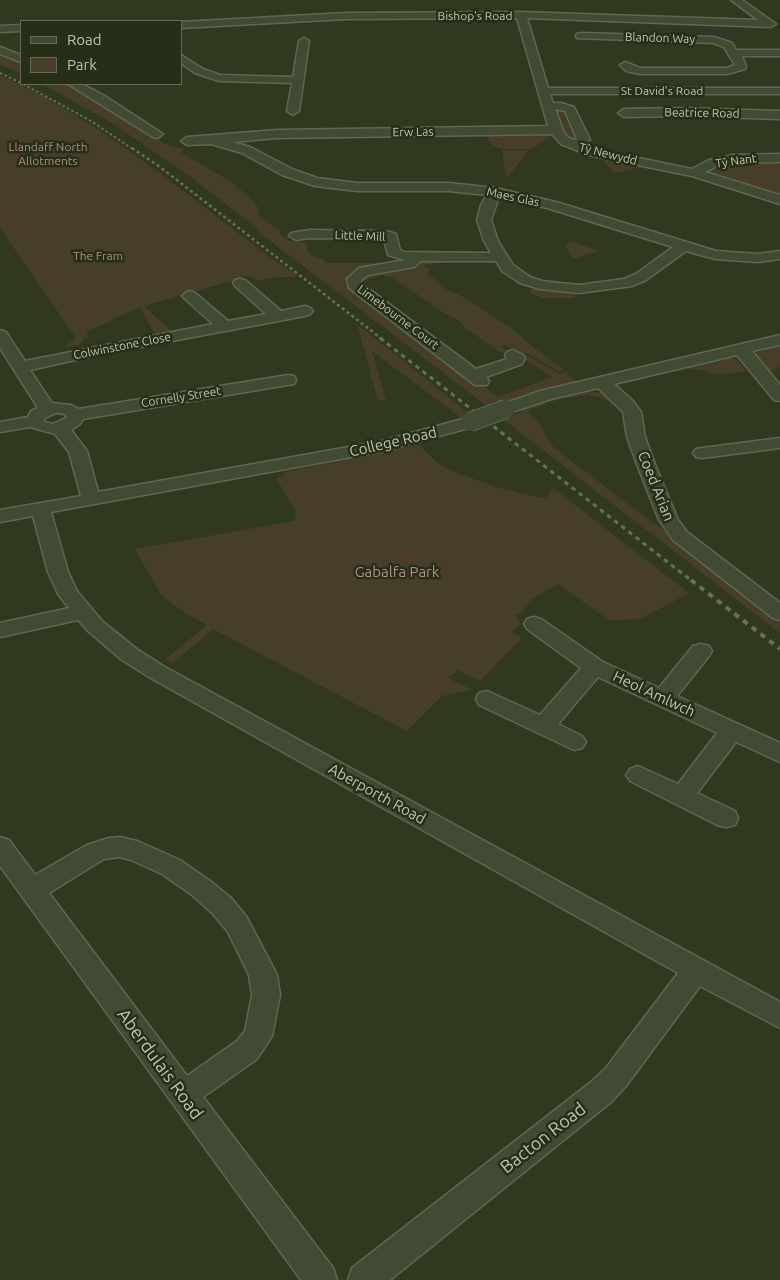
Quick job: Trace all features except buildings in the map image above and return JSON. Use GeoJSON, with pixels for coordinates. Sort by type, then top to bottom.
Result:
{"type":"FeatureCollection","features":[{"type":"Feature","properties":{"kind":"street"},"geometry":{"type":"LineString","coordinates":[[736,0],[780,30]]}},
{"type":"Feature","properties":{"kind":"street","name":"Bishop's Road"},"geometry":{"type":"LineString","coordinates":[[182,25],[344,12],[521,15],[769,23]]}},
{"type":"Feature","properties":{"kind":"street"},"geometry":{"type":"LineString","coordinates":[[521,15],[556,130]]}},
{"type":"Feature","properties":{"kind":"street"},"geometry":{"type":"LineString","coordinates":[[0,29],[20,28]]}},
{"type":"Feature","properties":{"kind":"street","name":"Blandon Way"},"geometry":{"type":"LineString","coordinates":[[581,36],[710,40],[726,44],[737,57],[740,67],[731,71],[640,71],[630,69],[625,65]]}},
{"type":"Feature","properties":{"kind":"street"},"geometry":{"type":"LineString","coordinates":[[293,111],[304,41]]}},
{"type":"Feature","properties":{"kind":"street"},"geometry":{"type":"LineString","coordinates":[[0,50],[20,59]]}},
{"type":"Feature","properties":{"kind":"street"},"geometry":{"type":"LineString","coordinates":[[719,53],[780,53]]}},
{"type":"Feature","properties":{"kind":"street"},"geometry":{"type":"LineString","coordinates":[[182,59],[199,71],[219,78],[298,80]]}},
{"type":"Feature","properties":{"kind":"street"},"geometry":{"type":"LineString","coordinates":[[76,85],[100,97],[157,134]]}},
{"type":"Feature","properties":{"kind":"street","name":"St David's Road"},"geometry":{"type":"LineString","coordinates":[[544,91],[780,91]]}},
{"type":"Feature","properties":{"kind":"street"},"geometry":{"type":"LineString","coordinates":[[548,106],[561,106],[570,109],[584,140],[573,145]]}},
{"type":"Feature","properties":{"kind":"street","name":"Beatrice Road"},"geometry":{"type":"LineString","coordinates":[[624,113],[683,112],[780,115]]}},
{"type":"Feature","properties":{"kind":"street","name":"Erw Las"},"geometry":{"type":"LineString","coordinates":[[187,141],[219,140],[270,134],[556,130]]}},
{"type":"Feature","properties":{"kind":"street","name":"Tŷ Newydd"},"geometry":{"type":"LineString","coordinates":[[556,130],[562,138],[573,145],[604,155],[694,173],[741,186],[780,200]]}},
{"type":"Feature","properties":{"kind":"street","name":"Erw Las"},"geometry":{"type":"LineString","coordinates":[[219,140],[216,142],[218,144],[246,150],[246,146],[251,141],[270,134]]}},
{"type":"Feature","properties":{"kind":"street","name":"Maes Glas"},"geometry":{"type":"LineString","coordinates":[[246,150],[287,172],[315,182],[357,187],[442,187],[495,192],[551,205],[683,246],[726,257],[758,258],[780,255]]}},
{"type":"Feature","properties":{"kind":"street","name":"Tŷ Nant"},"geometry":{"type":"LineString","coordinates":[[694,173],[713,163],[733,158],[780,158]]}},
{"type":"Feature","properties":{"kind":"street"},"geometry":{"type":"LineString","coordinates":[[495,192],[488,205],[484,220],[487,234],[500,257],[512,271],[530,282],[550,287],[579,289],[612,286],[633,281],[683,246]]}},
{"type":"Feature","properties":{"kind":"street","name":"Little Mill"},"geometry":{"type":"LineString","coordinates":[[296,236],[310,234],[390,236],[392,238],[393,252],[402,256],[500,257]]}},
{"type":"Feature","properties":{"kind":"street","name":"Limebourne Court"},"geometry":{"type":"LineString","coordinates":[[415,257],[409,264],[364,271],[354,279],[354,285],[479,378],[516,361],[517,358],[513,355]]}},
{"type":"Feature","properties":{"kind":"street"},"geometry":{"type":"LineString","coordinates":[[530,282],[525,287],[525,293],[542,300],[580,300],[582,298],[579,289]]}},
{"type":"Feature","properties":{"kind":"street"},"geometry":{"type":"LineString","coordinates":[[240,284],[278,316]]}},
{"type":"Feature","properties":{"kind":"street"},"geometry":{"type":"LineString","coordinates":[[190,296],[225,326]]}},
{"type":"Feature","properties":{"kind":"street","name":"Colwinstone Close"},"geometry":{"type":"LineString","coordinates":[[20,367],[108,348],[305,311]]}},
{"type":"Feature","properties":{"kind":"street"},"geometry":{"type":"LineString","coordinates":[[0,335],[5,352],[20,367],[41,415],[41,427],[60,428],[74,420],[74,415],[66,408],[41,415],[0,427]]}},
{"type":"Feature","properties":{"kind":"street","name":"College Road"},"geometry":{"type":"LineString","coordinates":[[0,516],[384,446],[470,422],[546,395],[780,340]]}},
{"type":"Feature","properties":{"kind":"street"},"geometry":{"type":"LineString","coordinates":[[742,350],[774,380],[780,396]]}},
{"type":"Feature","properties":{"kind":"street","name":"Cornelly Street"},"geometry":{"type":"LineString","coordinates":[[74,415],[288,380]]}},
{"type":"Feature","properties":{"kind":"street","name":"Coed Arian"},"geometry":{"type":"LineString","coordinates":[[602,382],[632,412],[636,437],[647,466],[669,520],[680,536],[780,613]]}},
{"type":"Feature","properties":{"kind":"street"},"geometry":{"type":"LineString","coordinates":[[60,428],[78,451],[91,500]]}},
{"type":"Feature","properties":{"kind":"street"},"geometry":{"type":"LineString","coordinates":[[702,453],[780,443]]}},
{"type":"Feature","properties":{"kind":"street","name":"Aberporth Road"},"geometry":{"type":"LineString","coordinates":[[41,509],[61,580],[68,594],[82,612],[111,641],[157,672],[780,1016]]}},
{"type":"Feature","properties":{"kind":"street"},"geometry":{"type":"LineString","coordinates":[[0,630],[82,612]]}},
{"type":"Feature","properties":{"kind":"street","name":"Heol Amlwch"},"geometry":{"type":"LineString","coordinates":[[534,624],[595,667],[780,753]]}},
{"type":"Feature","properties":{"kind":"street"},"geometry":{"type":"LineString","coordinates":[[663,698],[701,651]]}},
{"type":"Feature","properties":{"kind":"street"},"geometry":{"type":"LineString","coordinates":[[543,726],[595,667]]}},
{"type":"Feature","properties":{"kind":"street"},"geometry":{"type":"LineString","coordinates":[[487,699],[574,742]]}},
{"type":"Feature","properties":{"kind":"street"},"geometry":{"type":"LineString","coordinates":[[682,796],[732,730]]}},
{"type":"Feature","properties":{"kind":"street"},"geometry":{"type":"LineString","coordinates":[[638,775],[726,818]]}},
{"type":"Feature","properties":{"kind":"street","name":"Aberdulais Road"},"geometry":{"type":"LineString","coordinates":[[0,847],[321,1280]]}},
{"type":"Feature","properties":{"kind":"street"},"geometry":{"type":"LineString","coordinates":[[32,890],[96,852],[120,847],[137,851],[171,867],[201,888],[222,906],[237,924],[263,975],[266,995],[258,1036],[247,1050],[184,1095]]}},
{"type":"Feature","properties":{"kind":"street","name":"Bacton Road"},"geometry":{"type":"LineString","coordinates":[[364,1280],[601,1092],[616,1077],[696,970]]}},
{"type":"Feature","properties":{"kind":"shaded area"},"geometry":{"type":"Polygon","coordinates":[[[704,24],[722,24],[732,32],[734,37],[708,36],[704,24]]]}},
{"type":"Feature","properties":{"kind":"green space"},"geometry":{"type":"Polygon","coordinates":[[[0,53],[20,62],[20,74],[0,65],[0,53]]]}},
{"type":"Feature","properties":{"kind":"green space","name":"The Fram"},"geometry":{"type":"Polygon","coordinates":[[[0,75],[47,98],[99,130],[163,175],[272,259],[297,275],[257,281],[248,276],[144,306],[172,332],[155,335],[140,307],[86,332],[88,337],[84,338],[80,344],[63,348],[76,338],[0,228],[0,75]]]}},
{"type":"Feature","properties":{"kind":"green space"},"geometry":{"type":"Polygon","coordinates":[[[44,85],[70,85],[164,134],[160,141],[172,147],[184,149],[181,153],[232,182],[253,201],[259,209],[258,214],[282,231],[279,234],[289,241],[307,243],[307,251],[311,255],[324,260],[325,263],[390,263],[374,266],[352,289],[353,291],[498,397],[553,377],[527,361],[523,356],[526,355],[560,374],[565,372],[577,382],[536,393],[491,409],[261,234],[256,227],[184,172],[112,123],[44,85]]]}},
{"type":"Feature","properties":{"kind":"green space"},"geometry":{"type":"Polygon","coordinates":[[[566,108],[580,139],[571,142],[563,133],[554,109],[566,108]]]}},
{"type":"Feature","properties":{"kind":"green space"},"geometry":{"type":"Polygon","coordinates":[[[486,134],[542,134],[549,137],[532,149],[502,149],[491,144],[486,134]]]}},
{"type":"Feature","properties":{"kind":"green space"},"geometry":{"type":"Polygon","coordinates":[[[502,150],[529,150],[508,177],[506,177],[502,150]]]}},
{"type":"Feature","properties":{"kind":"green space"},"geometry":{"type":"Polygon","coordinates":[[[586,153],[664,170],[621,162],[642,167],[614,173],[602,159],[616,161],[583,154],[586,153]]]}},
{"type":"Feature","properties":{"kind":"green space"},"geometry":{"type":"Polygon","coordinates":[[[780,159],[780,197],[704,173],[718,164],[780,159]]]}},
{"type":"Feature","properties":{"kind":"green space"},"geometry":{"type":"Polygon","coordinates":[[[571,242],[599,251],[573,259],[565,245],[571,242]]]}},
{"type":"Feature","properties":{"kind":"green space"},"geometry":{"type":"Polygon","coordinates":[[[421,259],[448,259],[448,262],[424,265],[430,270],[427,273],[447,290],[461,296],[508,326],[564,369],[559,371],[526,353],[521,355],[506,345],[500,347],[506,351],[501,353],[464,327],[458,320],[444,313],[390,276],[385,277],[382,275],[360,282],[366,274],[410,268],[421,259]]]}},
{"type":"Feature","properties":{"kind":"green space"},"geometry":{"type":"Polygon","coordinates":[[[530,289],[571,292],[576,296],[572,298],[542,298],[530,293],[530,289]]]}},
{"type":"Feature","properties":{"kind":"green space"},"geometry":{"type":"Polygon","coordinates":[[[357,324],[471,415],[463,419],[372,351],[386,400],[378,401],[357,324]]]}},
{"type":"Feature","properties":{"kind":"green space"},"geometry":{"type":"Polygon","coordinates":[[[780,345],[780,367],[772,371],[768,370],[755,353],[780,345]]]}},
{"type":"Feature","properties":{"kind":"green space"},"geometry":{"type":"Polygon","coordinates":[[[730,358],[736,359],[746,372],[712,374],[705,370],[685,368],[730,358]]]}},
{"type":"Feature","properties":{"kind":"green space"},"geometry":{"type":"Polygon","coordinates":[[[588,391],[603,393],[616,404],[599,397],[587,395],[561,399],[526,411],[537,420],[554,448],[780,618],[780,633],[504,420],[531,407],[588,391]]]}},
{"type":"Feature","properties":{"kind":"green space","name":"Gabalfa Park"},"geometry":{"type":"Polygon","coordinates":[[[419,445],[439,464],[495,487],[546,499],[553,488],[689,593],[640,619],[609,620],[558,584],[533,598],[523,608],[525,610],[515,615],[520,621],[519,625],[512,631],[522,638],[482,679],[482,682],[458,670],[448,678],[472,690],[442,696],[407,731],[213,629],[173,663],[166,659],[207,625],[187,614],[161,595],[135,549],[295,521],[296,512],[276,478],[282,476],[285,472],[419,445]]]}},
{"type":"Feature","properties":{"kind":"railway"},"geometry":{"type":"LineString","coordinates":[[0,73],[20,83]]}},
{"type":"Feature","properties":{"kind":"railway"},"geometry":{"type":"LineString","coordinates":[[25,85],[91,121],[134,150]]}},
{"type":"Feature","properties":{"kind":"railway"},"geometry":{"type":"LineString","coordinates":[[132,148],[160,167],[382,339]]}},
{"type":"Feature","properties":{"kind":"railway"},"geometry":{"type":"LineString","coordinates":[[380,338],[692,581]]}},
{"type":"Feature","properties":{"kind":"railway"},"geometry":{"type":"LineString","coordinates":[[691,580],[780,649]]}},
{"type":"Feature","properties":{"kind":"park label","name":"Llandaff North Allotments"},"geometry":{"type":"Point","coordinates":[48,154]}}]}
